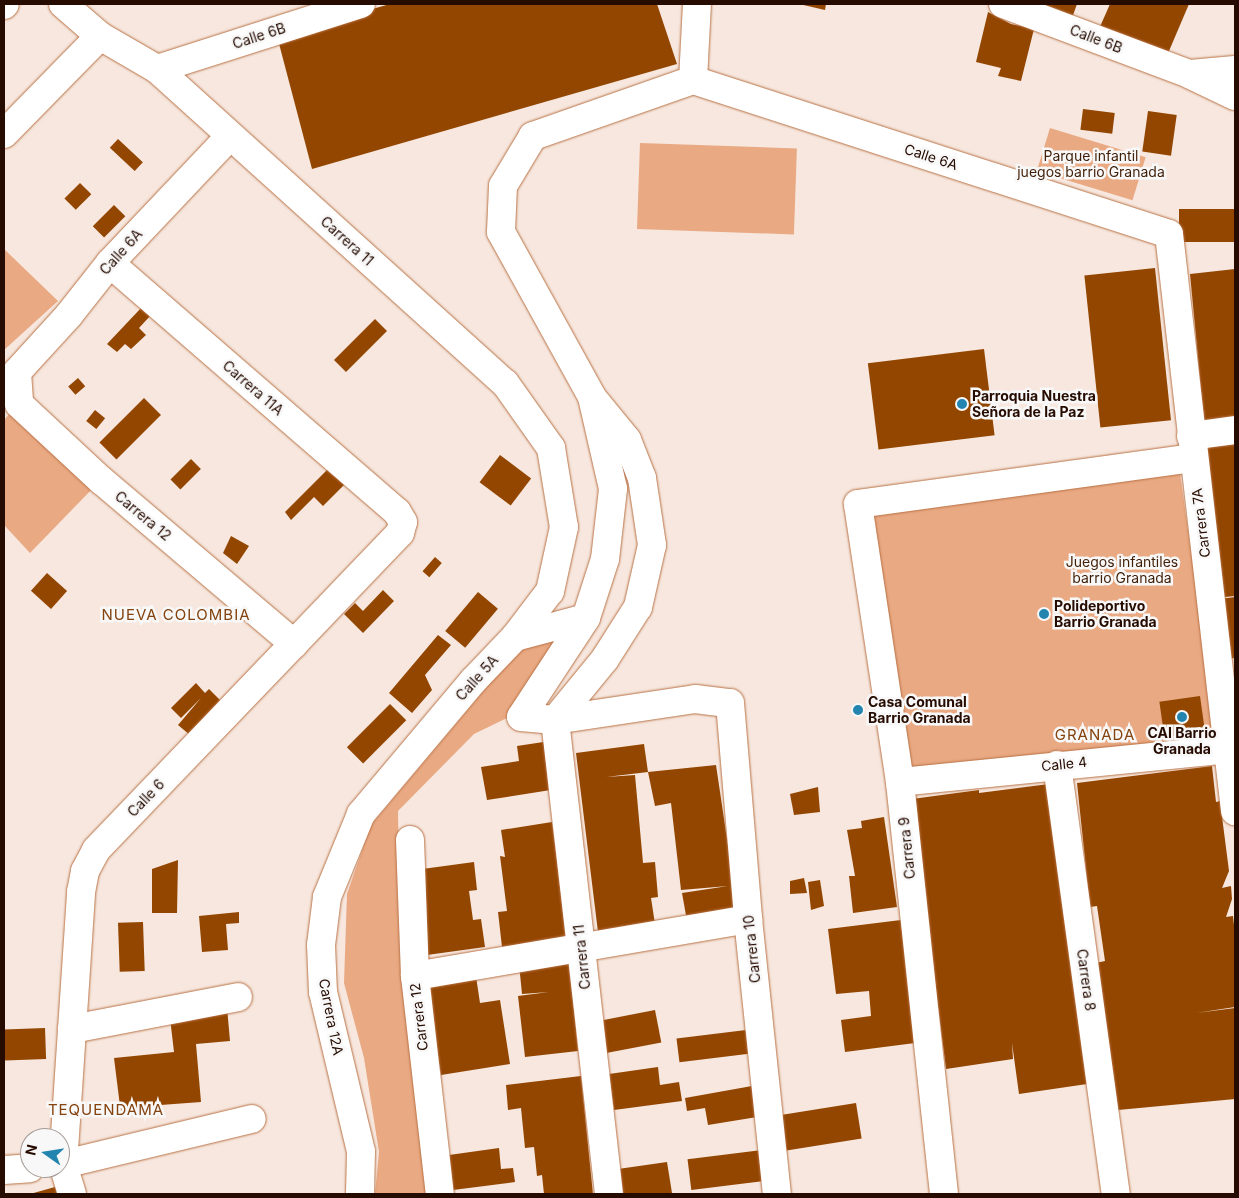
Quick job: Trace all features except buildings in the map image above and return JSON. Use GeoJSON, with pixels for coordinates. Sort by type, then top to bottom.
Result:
{"type":"FeatureCollection","features":[{"type":"Feature","properties":{"kind":"street","name":"Carrera 11"},"geometry":{"type":"LineString","coordinates":[[63,4],[100,36],[157,68],[505,383],[551,448],[564,527]]}},
{"type":"Feature","properties":{"kind":"street","name":"Calle 6B"},"geometry":{"type":"LineString","coordinates":[[157,68],[361,4]]}},
{"type":"Feature","properties":{"kind":"street"},"geometry":{"type":"LineString","coordinates":[[592,397],[612,489],[605,559],[586,618],[521,717],[555,720],[605,659],[638,607],[652,545],[642,478],[627,440],[592,397],[501,232],[503,186],[533,136],[693,80],[697,4]]}},
{"type":"Feature","properties":{"kind":"street","name":"Calle 6B"},"geometry":{"type":"LineString","coordinates":[[1004,4],[1189,74]]}},
{"type":"Feature","properties":{"kind":"street"},"geometry":{"type":"LineString","coordinates":[[4,134],[100,36]]}},
{"type":"Feature","properties":{"kind":"street"},"geometry":{"type":"LineString","coordinates":[[1189,74],[1235,70]]}},
{"type":"Feature","properties":{"kind":"street"},"geometry":{"type":"LineString","coordinates":[[1189,74],[1235,96]]}},
{"type":"Feature","properties":{"kind":"street","name":"Calle 6A"},"geometry":{"type":"LineString","coordinates":[[693,80],[1168,234]]}},
{"type":"Feature","properties":{"kind":"street","name":"Calle 6A"},"geometry":{"type":"LineString","coordinates":[[17,372],[69,315],[110,263],[230,136]]}},
{"type":"Feature","properties":{"kind":"street","name":"Carrera 7A"},"geometry":{"type":"LineString","coordinates":[[1168,234],[1235,811]]}},
{"type":"Feature","properties":{"kind":"street","name":"Carrera 11A"},"geometry":{"type":"LineString","coordinates":[[110,263],[397,512]]}},
{"type":"Feature","properties":{"kind":"street","name":"Carrera 12"},"geometry":{"type":"LineString","coordinates":[[17,372],[19,404],[102,481],[294,644]]}},
{"type":"Feature","properties":{"kind":"street"},"geometry":{"type":"LineString","coordinates":[[1192,447],[1235,430]]}},
{"type":"Feature","properties":{"kind":"street","name":"Carrera 9"},"geometry":{"type":"LineString","coordinates":[[944,1194],[900,782],[858,504],[1192,447]]}},
{"type":"Feature","properties":{"kind":"street","name":"Calle 6"},"geometry":{"type":"LineString","coordinates":[[64,1128],[81,892],[85,871],[96,850],[400,533],[403,522],[397,512]]}},
{"type":"Feature","properties":{"kind":"street","name":"Calle 5A"},"geometry":{"type":"LineString","coordinates":[[361,814],[473,681],[516,637],[550,591],[564,527]]}},
{"type":"Feature","properties":{"kind":"street"},"geometry":{"type":"LineString","coordinates":[[516,637],[586,618]]}},
{"type":"Feature","properties":{"kind":"street","name":"Carrera 10"},"geometry":{"type":"LineString","coordinates":[[555,720],[695,699],[730,703],[748,919],[777,1194]]}},
{"type":"Feature","properties":{"kind":"street","name":"Carrera 11"},"geometry":{"type":"LineString","coordinates":[[555,720],[608,1194]]}},
{"type":"Feature","properties":{"kind":"street","name":"Calle 4"},"geometry":{"type":"LineString","coordinates":[[900,782],[1228,749]]}},
{"type":"Feature","properties":{"kind":"street","name":"Carrera 8"},"geometry":{"type":"LineString","coordinates":[[1057,765],[1116,1194]]}},
{"type":"Feature","properties":{"kind":"street","name":"Carrera 12A"},"geometry":{"type":"LineString","coordinates":[[360,1194],[360,1152],[323,992],[321,945],[327,898],[361,814]]}},
{"type":"Feature","properties":{"kind":"street","name":"Carrera 12"},"geometry":{"type":"LineString","coordinates":[[410,840],[415,976],[440,1194]]}},
{"type":"Feature","properties":{"kind":"street"},"geometry":{"type":"LineString","coordinates":[[415,976],[748,919]]}},
{"type":"Feature","properties":{"kind":"street"},"geometry":{"type":"LineString","coordinates":[[72,1029],[238,997]]}},
{"type":"Feature","properties":{"kind":"street"},"geometry":{"type":"LineString","coordinates":[[70,1163],[252,1119]]}},
{"type":"Feature","properties":{"kind":"street"},"geometry":{"type":"LineString","coordinates":[[4,1170],[20,1169]]}},
{"type":"Feature","properties":{"kind":"street"},"geometry":{"type":"LineString","coordinates":[[66,1178],[72,1194]]}},
{"type":"Feature","properties":{"kind":"green space","name":"Parque infantil juegos barrio Granada"},"geometry":{"type":"Polygon","coordinates":[[[1050,128],[1146,157],[1132,200],[1037,171],[1050,128]]]}},
{"type":"Feature","properties":{"kind":"green space"},"geometry":{"type":"Polygon","coordinates":[[[640,143],[797,148],[794,234],[637,229],[640,143]]]}},
{"type":"Feature","properties":{"kind":"green space"},"geometry":{"type":"Polygon","coordinates":[[[4,249],[58,301],[4,350],[4,249]]]}},
{"type":"Feature","properties":{"kind":"green space"},"geometry":{"type":"Polygon","coordinates":[[[13,410],[95,486],[30,553],[4,525],[4,420],[13,410]]]}},
{"type":"Feature","properties":{"kind":"green space","name":"Polideportivo Barrio Granada"},"geometry":{"type":"Polygon","coordinates":[[[1177,452],[1217,737],[910,780],[870,495],[1177,452]]]}},
{"type":"Feature","properties":{"kind":"green space"},"geometry":{"type":"Polygon","coordinates":[[[577,627],[515,714],[474,734],[398,811],[400,937],[427,1194],[375,1194],[379,1152],[364,1058],[344,983],[347,894],[371,825],[522,645],[577,627]]]}},
{"type":"Feature","properties":{"kind":"place","name":"Parroquia Nuestra Señora de la Paz"},"geometry":{"type":"Point","coordinates":[962,404]}},
{"type":"Feature","properties":{"kind":"place","name":"Polideportivo Barrio Granada"},"geometry":{"type":"Point","coordinates":[1044,614]}},
{"type":"Feature","properties":{"kind":"place","name":"Casa Comunal Barrio Granada"},"geometry":{"type":"Point","coordinates":[858,710]}},
{"type":"Feature","properties":{"kind":"place","name":"CAI Barrio Granada"},"geometry":{"type":"Point","coordinates":[1182,717]}},
{"type":"Feature","properties":{"kind":"district","name":"NUEVA COLOMBIA"},"geometry":{"type":"Point","coordinates":[176,615]}},
{"type":"Feature","properties":{"kind":"district","name":"GRANADA"},"geometry":{"type":"Point","coordinates":[1095,735]}},
{"type":"Feature","properties":{"kind":"district","name":"TEQUENDAMA"},"geometry":{"type":"Point","coordinates":[106,1110]}},
{"type":"Feature","properties":{"kind":"park label","name":"Juegos infantiles barrio Granada"},"geometry":{"type":"Point","coordinates":[1122,570]}}]}
